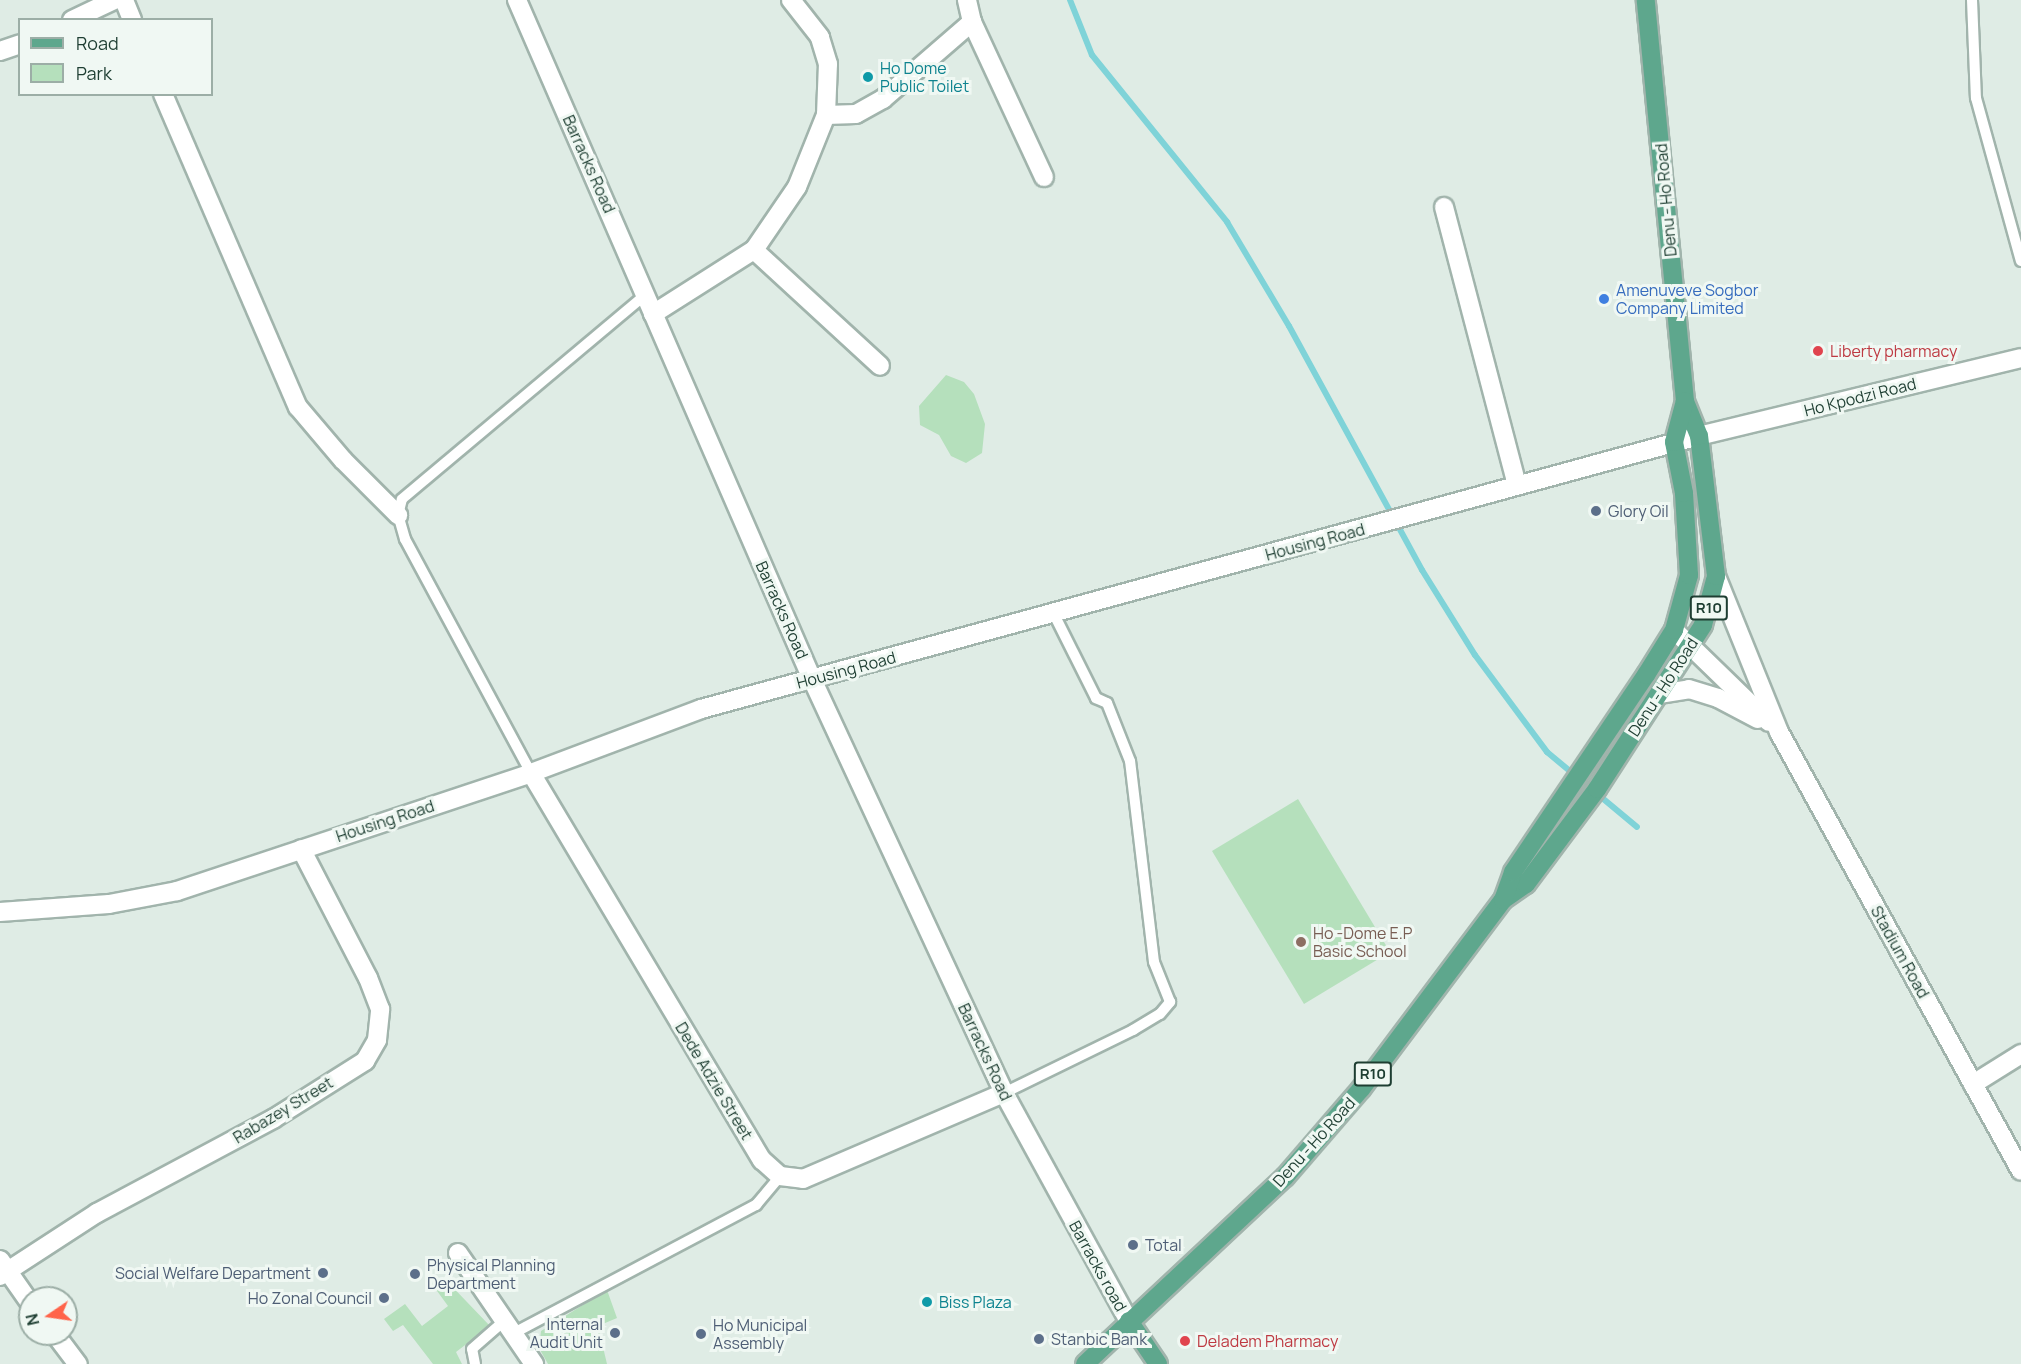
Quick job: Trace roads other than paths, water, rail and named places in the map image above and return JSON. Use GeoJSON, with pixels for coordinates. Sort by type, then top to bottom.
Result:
{"type":"FeatureCollection","features":[{"type":"Feature","properties":{"kind":"main road","name":"Denu - Ho Road"},"geometry":{"type":"LineString","coordinates":[[1503,900],[1526,884],[1595,792],[1691,646],[1703,625],[1716,576],[1699,436],[1685,401],[1646,0]]}},
{"type":"Feature","properties":{"kind":"main road","name":"Denu - Ho Road"},"geometry":{"type":"LineString","coordinates":[[1129,1321],[1285,1177],[1361,1089],[1503,900],[1513,872],[1674,630],[1689,575],[1684,493],[1674,442],[1685,401]]}},
{"type":"Feature","properties":{"kind":"main road"},"geometry":{"type":"LineString","coordinates":[[1085,1364],[1129,1321],[1158,1364]]}},
{"type":"Feature","properties":{"kind":"street"},"geometry":{"type":"LineString","coordinates":[[76,18],[114,0]]}},
{"type":"Feature","properties":{"kind":"street"},"geometry":{"type":"LineString","coordinates":[[124,0],[131,18]]}},
{"type":"Feature","properties":{"kind":"street","name":"Barracks Road"},"geometry":{"type":"LineString","coordinates":[[517,0],[812,679],[1004,1093],[1067,1211]]}},
{"type":"Feature","properties":{"kind":"street"},"geometry":{"type":"LineString","coordinates":[[653,314],[754,250],[797,187],[826,116],[828,64],[820,37],[791,0]]}},
{"type":"Feature","properties":{"kind":"street"},"geometry":{"type":"LineString","coordinates":[[968,0],[972,22],[1044,177]]}},
{"type":"Feature","properties":{"kind":"street"},"geometry":{"type":"LineString","coordinates":[[826,116],[856,114],[883,99],[972,22]]}},
{"type":"Feature","properties":{"kind":"street"},"geometry":{"type":"LineString","coordinates":[[0,51],[18,45]]}},
{"type":"Feature","properties":{"kind":"street"},"geometry":{"type":"LineString","coordinates":[[164,96],[298,407],[343,460],[399,515]]}},
{"type":"Feature","properties":{"kind":"street"},"geometry":{"type":"LineString","coordinates":[[1444,207],[1517,486]]}},
{"type":"Feature","properties":{"kind":"street"},"geometry":{"type":"LineString","coordinates":[[754,250],[880,366]]}},
{"type":"Feature","properties":{"kind":"street","name":"Ho Kpodzi Road"},"geometry":{"type":"LineString","coordinates":[[1699,436],[2021,358]]}},
{"type":"Feature","properties":{"kind":"street","name":"Housing Road"},"geometry":{"type":"LineString","coordinates":[[0,912],[109,904],[177,891],[256,868],[301,849],[531,773],[701,709],[1699,436]]}},
{"type":"Feature","properties":{"kind":"street","name":"Stadium Road"},"geometry":{"type":"LineString","coordinates":[[1716,576],[1779,732],[2021,1171]]}},
{"type":"Feature","properties":{"kind":"street","name":"Stadium Road"},"geometry":{"type":"LineString","coordinates":[[1674,630],[1779,732]]}},
{"type":"Feature","properties":{"kind":"street"},"geometry":{"type":"LineString","coordinates":[[1659,694],[1689,689],[1718,698],[1779,732]]}},
{"type":"Feature","properties":{"kind":"street","name":"Dede Adzie Street"},"geometry":{"type":"LineString","coordinates":[[531,773],[762,1160],[780,1176]]}},
{"type":"Feature","properties":{"kind":"street","name":"Rabazey Street"},"geometry":{"type":"LineString","coordinates":[[2,1269],[97,1213],[273,1119],[365,1061],[377,1040],[380,1009],[368,978],[301,849]]}},
{"type":"Feature","properties":{"kind":"street"},"geometry":{"type":"LineString","coordinates":[[1973,1084],[2021,1054]]}},
{"type":"Feature","properties":{"kind":"street"},"geometry":{"type":"LineString","coordinates":[[780,1176],[803,1179],[1004,1093]]}},
{"type":"Feature","properties":{"kind":"street","name":"Barracks road"},"geometry":{"type":"LineString","coordinates":[[1067,1211],[1129,1321]]}},
{"type":"Feature","properties":{"kind":"street"},"geometry":{"type":"LineString","coordinates":[[458,1253],[534,1364]]}},
{"type":"Feature","properties":{"kind":"street"},"geometry":{"type":"LineString","coordinates":[[2,1269],[18,1288]]}},
{"type":"Feature","properties":{"kind":"street"},"geometry":{"type":"LineString","coordinates":[[64,1346],[78,1364]]}},
{"type":"Feature","properties":{"kind":"lane"},"geometry":{"type":"LineString","coordinates":[[1972,0],[1976,98],[2021,261]]}},
{"type":"Feature","properties":{"kind":"lane"},"geometry":{"type":"LineString","coordinates":[[531,773],[405,539],[399,515],[402,499],[646,294]]}},
{"type":"Feature","properties":{"kind":"lane"},"geometry":{"type":"LineString","coordinates":[[1004,1093],[1133,1030],[1160,1014],[1170,1002],[1154,962],[1130,761],[1107,703],[1096,698],[1053,612]]}},
{"type":"Feature","properties":{"kind":"lane"},"geometry":{"type":"LineString","coordinates":[[475,1364],[472,1349],[509,1327],[756,1205],[780,1176]]}},
{"type":"Feature","properties":{"kind":"waterway"},"geometry":{"type":"LineString","coordinates":[[1070,0],[1092,55],[1227,222],[1289,326],[1422,570],[1475,655],[1547,752],[1637,827]]}},
{"type":"Feature","properties":{"kind":"place","name":"Ho Dome Public Toilet"},"geometry":{"type":"Point","coordinates":[868,77]}},
{"type":"Feature","properties":{"kind":"place","name":"Amenuveve Sogbor Company Limited"},"geometry":{"type":"Point","coordinates":[1604,299]}},
{"type":"Feature","properties":{"kind":"place","name":"Liberty pharmacy"},"geometry":{"type":"Point","coordinates":[1818,351]}},
{"type":"Feature","properties":{"kind":"place","name":"Glory Oil"},"geometry":{"type":"Point","coordinates":[1596,511]}},
{"type":"Feature","properties":{"kind":"place","name":"Ho -Dome E.P Basic School"},"geometry":{"type":"Point","coordinates":[1301,942]}},
{"type":"Feature","properties":{"kind":"place","name":"Total"},"geometry":{"type":"Point","coordinates":[1133,1245]}},
{"type":"Feature","properties":{"kind":"place","name":"Social Welfare Department"},"geometry":{"type":"Point","coordinates":[323,1273]}},
{"type":"Feature","properties":{"kind":"place","name":"Physical Planning Department"},"geometry":{"type":"Point","coordinates":[415,1274]}},
{"type":"Feature","properties":{"kind":"place","name":"Ho Zonal Council"},"geometry":{"type":"Point","coordinates":[384,1298]}},
{"type":"Feature","properties":{"kind":"place","name":"Biss Plaza"},"geometry":{"type":"Point","coordinates":[927,1302]}},
{"type":"Feature","properties":{"kind":"place","name":"Internal Audit Unit"},"geometry":{"type":"Point","coordinates":[615,1333]}},
{"type":"Feature","properties":{"kind":"place","name":"Ho Municipal Assembly"},"geometry":{"type":"Point","coordinates":[701,1334]}},
{"type":"Feature","properties":{"kind":"place","name":"Stanbic Bank"},"geometry":{"type":"Point","coordinates":[1039,1339]}},
{"type":"Feature","properties":{"kind":"place","name":"Deladem Pharmacy"},"geometry":{"type":"Point","coordinates":[1185,1341]}}]}
